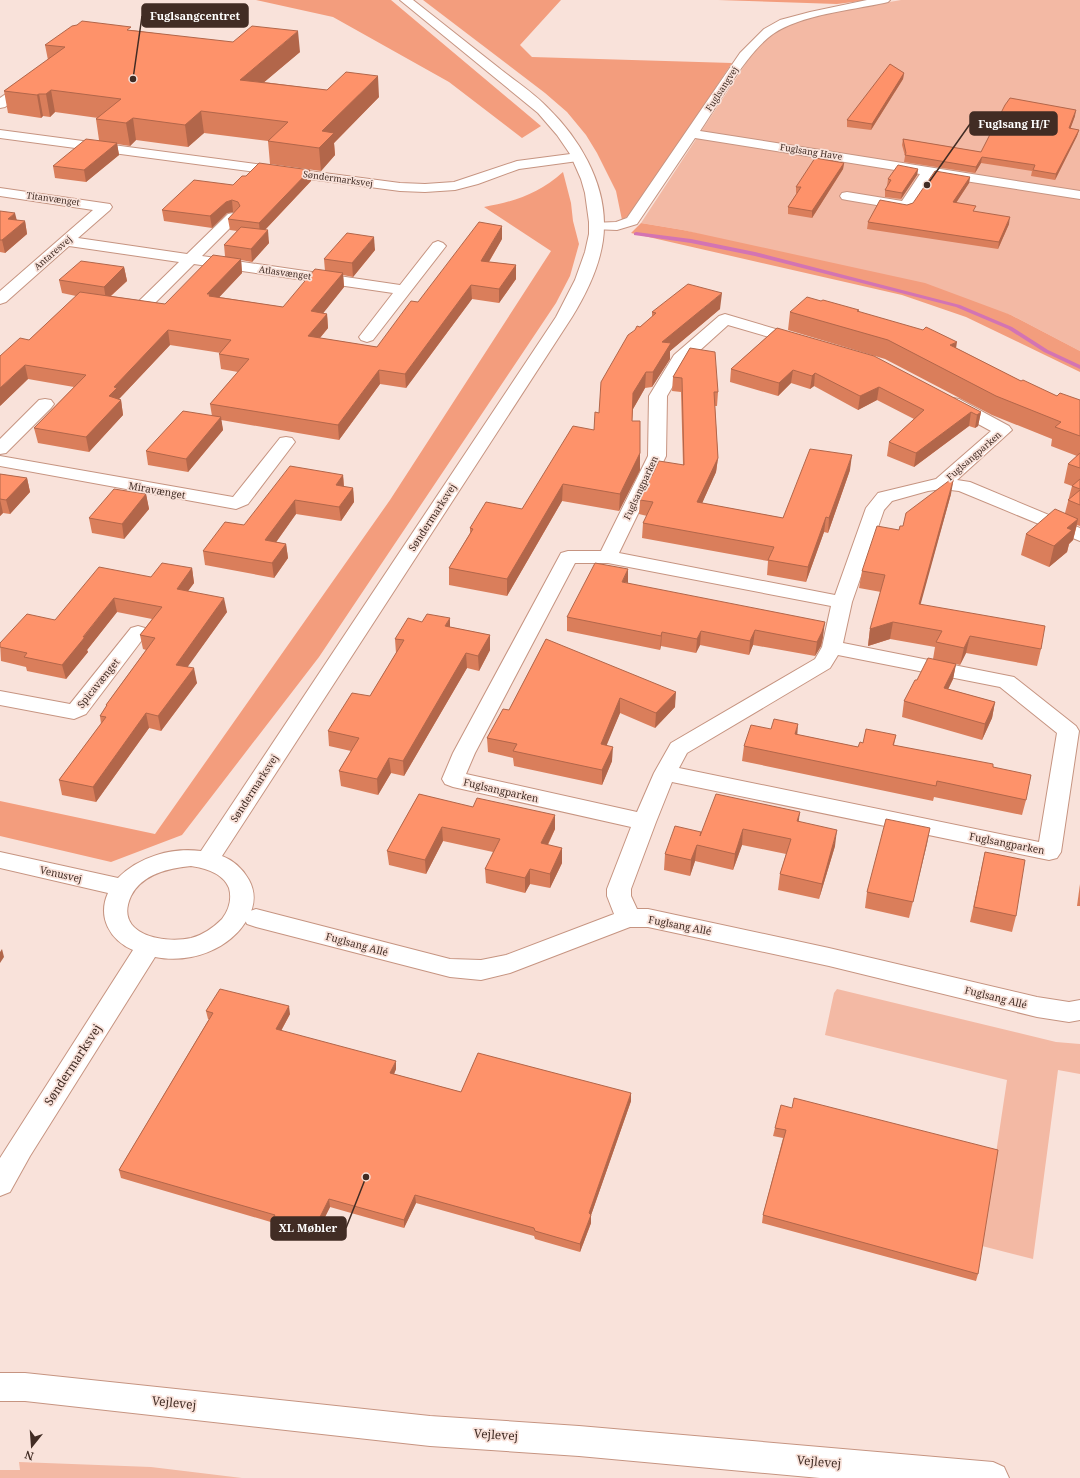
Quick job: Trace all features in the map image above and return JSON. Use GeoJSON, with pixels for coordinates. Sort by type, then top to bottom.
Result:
{"type":"FeatureCollection","features":[{"type":"Feature","properties":{"kind":"street","name":"Søndermarksvej"},"geometry":{"type":"LineString","coordinates":[[207,860],[542,351],[576,297],[588,267],[597,226],[592,190],[570,142],[543,110],[406,0]]}},
{"type":"Feature","properties":{"kind":"street","name":"Fuglsangvej"},"geometry":{"type":"LineString","coordinates":[[597,226],[617,226],[632,221],[744,56],[768,32],[784,23],[814,14],[884,0]]}},
{"type":"Feature","properties":{"kind":"street"},"geometry":{"type":"LineString","coordinates":[[0,104],[40,75]]}},
{"type":"Feature","properties":{"kind":"street","name":"Søndermarksvej"},"geometry":{"type":"LineString","coordinates":[[0,134],[392,186],[425,188],[455,186],[467,183],[517,165],[578,157]]}},
{"type":"Feature","properties":{"kind":"street","name":"Fuglsang Have"},"geometry":{"type":"LineString","coordinates":[[692,134],[1080,195]]}},
{"type":"Feature","properties":{"kind":"street"},"geometry":{"type":"LineString","coordinates":[[847,196],[906,206],[929,171]]}},
{"type":"Feature","properties":{"kind":"street","name":"Titanvænget"},"geometry":{"type":"LineString","coordinates":[[0,192],[105,207]]}},
{"type":"Feature","properties":{"kind":"street","name":"Antaresvej"},"geometry":{"type":"LineString","coordinates":[[0,299],[105,207]]}},
{"type":"Feature","properties":{"kind":"street"},"geometry":{"type":"LineString","coordinates":[[145,304],[233,217]]}},
{"type":"Feature","properties":{"kind":"street","name":"Atlasvænget"},"geometry":{"type":"LineString","coordinates":[[66,241],[404,290]]}},
{"type":"Feature","properties":{"kind":"street"},"geometry":{"type":"LineString","coordinates":[[367,337],[438,246]]}},
{"type":"Feature","properties":{"kind":"street","name":"Fuglsangparken"},"geometry":{"type":"LineString","coordinates":[[608,557],[658,456],[658,396],[680,360],[686,353],[725,318],[818,346]]}},
{"type":"Feature","properties":{"kind":"street","name":"Fuglsangparken"},"geometry":{"type":"LineString","coordinates":[[942,398],[1003,430],[942,483]]}},
{"type":"Feature","properties":{"kind":"street"},"geometry":{"type":"LineString","coordinates":[[0,449],[45,404]]}},
{"type":"Feature","properties":{"kind":"street","name":"Miravænget"},"geometry":{"type":"LineString","coordinates":[[0,461],[236,503],[241,500],[286,442]]}},
{"type":"Feature","properties":{"kind":"street","name":"Fuglsangparken"},"geometry":{"type":"LineString","coordinates":[[628,918],[619,896],[619,889],[644,822],[665,773],[678,748],[823,663],[832,647],[842,602],[875,508],[885,497],[942,483],[963,486],[1080,535]]}},
{"type":"Feature","properties":{"kind":"street","name":"Fuglsangparken"},"geometry":{"type":"LineString","coordinates":[[644,822],[453,779],[464,753],[568,557],[608,557],[842,602]]}},
{"type":"Feature","properties":{"kind":"street","name":"Spicavænget"},"geometry":{"type":"LineString","coordinates":[[0,698],[74,712],[138,632]]}},
{"type":"Feature","properties":{"kind":"street","name":"Fuglsangparken"},"geometry":{"type":"LineString","coordinates":[[665,773],[1049,852],[1068,731],[1007,682],[832,647]]}},
{"type":"Feature","properties":{"kind":"street"},"geometry":{"type":"LineString","coordinates":[[192,858],[207,860],[222,866],[234,875],[241,887],[247,916],[211,940],[190,947],[168,950],[148,947],[132,940],[121,929],[115,916],[116,902],[123,888],[132,878],[145,869],[160,862],[192,858]]}},
{"type":"Feature","properties":{"kind":"street","name":"Venusvej"},"geometry":{"type":"LineString","coordinates":[[0,860],[123,888]]}},
{"type":"Feature","properties":{"kind":"street","name":"Fuglsang Allé"},"geometry":{"type":"LineString","coordinates":[[247,916],[450,968],[481,970],[510,964],[628,918],[648,918],[822,956],[1037,1007],[1069,1012],[1080,1010]]}},
{"type":"Feature","properties":{"kind":"street","name":"Søndermarksvej"},"geometry":{"type":"LineString","coordinates":[[0,1184],[20,1148],[148,947]]}},
{"type":"Feature","properties":{"kind":"street","name":"Vejlevej"},"geometry":{"type":"LineString","coordinates":[[0,1387],[25,1388],[430,1431],[579,1441],[993,1478]]}},
{"type":"Feature","properties":{"kind":"shaded area"},"geometry":{"type":"Polygon","coordinates":[[[256,0],[391,0],[541,126],[522,138],[449,82],[333,17],[256,0]]]}},
{"type":"Feature","properties":{"kind":"shaded area"},"geometry":{"type":"Polygon","coordinates":[[[423,0],[561,0],[520,45],[532,57],[732,63],[631,214],[622,220],[616,191],[597,153],[586,135],[567,112],[545,93],[423,0]]]}},
{"type":"Feature","properties":{"kind":"shaded area"},"geometry":{"type":"Polygon","coordinates":[[[718,0],[869,0],[837,4],[718,0]]]}},
{"type":"Feature","properties":{"kind":"shaded area"},"geometry":{"type":"Polygon","coordinates":[[[901,0],[1080,0],[1080,351],[1011,315],[683,230],[641,223],[750,57],[773,33],[801,20],[853,8],[901,0]]]}},
{"type":"Feature","properties":{"kind":"shaded area"},"geometry":{"type":"Polygon","coordinates":[[[563,172],[579,244],[570,276],[556,303],[319,657],[182,835],[111,862],[0,836],[0,801],[155,834],[390,500],[551,251],[484,207],[526,196],[545,186],[563,172]]]}},
{"type":"Feature","properties":{"kind":"shaded area"},"geometry":{"type":"Polygon","coordinates":[[[641,223],[683,230],[925,283],[1011,315],[1080,351],[1080,372],[966,317],[902,295],[631,233],[641,223]]]}},
{"type":"Feature","properties":{"kind":"shaded area"},"geometry":{"type":"Polygon","coordinates":[[[837,989],[1056,1042],[1080,1044],[1080,1074],[1058,1070],[1033,1259],[982,1246],[1007,1080],[825,1035],[834,993],[837,989]]]}},
{"type":"Feature","properties":{"kind":"shaded area"},"geometry":{"type":"Polygon","coordinates":[[[19,1462],[151,1467],[242,1478],[0,1478],[0,1470],[20,1470],[19,1462]]]}},
{"type":"Feature","properties":{"kind":"building"},"geometry":{"type":"Polygon","coordinates":[[[82,21],[131,27],[127,30],[233,42],[252,26],[298,31],[240,80],[327,90],[346,72],[378,76],[322,131],[334,133],[319,148],[268,141],[288,122],[201,111],[185,125],[133,118],[126,123],[96,119],[121,99],[51,90],[46,94],[37,95],[4,91],[65,47],[45,45],[72,26],[77,25],[82,21]]]}},
{"type":"Feature","properties":{"kind":"building"},"geometry":{"type":"Polygon","coordinates":[[[890,64],[904,73],[872,124],[847,120],[890,64]]]}},
{"type":"Feature","properties":{"kind":"building"},"geometry":{"type":"Polygon","coordinates":[[[1010,98],[1076,110],[1069,128],[1079,130],[1056,174],[1033,170],[1035,165],[982,157],[976,167],[905,155],[906,153],[903,139],[981,152],[1010,98]]]}},
{"type":"Feature","properties":{"kind":"building"},"geometry":{"type":"Polygon","coordinates":[[[86,139],[117,143],[84,170],[53,166],[86,139]]]}},
{"type":"Feature","properties":{"kind":"building"},"geometry":{"type":"Polygon","coordinates":[[[815,158],[844,163],[812,211],[788,207],[801,187],[796,187],[815,158]]]}},
{"type":"Feature","properties":{"kind":"building"},"geometry":{"type":"Polygon","coordinates":[[[259,163],[310,170],[259,223],[228,219],[240,206],[238,202],[232,200],[226,202],[210,216],[162,210],[194,180],[233,185],[242,176],[246,176],[259,163]]]}},
{"type":"Feature","properties":{"kind":"building"},"geometry":{"type":"Polygon","coordinates":[[[898,165],[918,169],[902,193],[885,190],[891,180],[888,179],[898,165]]]}},
{"type":"Feature","properties":{"kind":"building"},"geometry":{"type":"Polygon","coordinates":[[[935,171],[970,177],[953,202],[976,206],[973,211],[1010,217],[999,242],[868,222],[880,200],[907,205],[913,203],[935,171]]]}},
{"type":"Feature","properties":{"kind":"building"},"geometry":{"type":"Polygon","coordinates":[[[0,211],[15,213],[8,219],[25,221],[2,240],[0,240],[0,211]]]}},
{"type":"Feature","properties":{"kind":"building"},"geometry":{"type":"Polygon","coordinates":[[[479,222],[502,226],[481,261],[516,265],[499,289],[471,285],[405,374],[379,370],[338,425],[210,404],[249,359],[219,354],[231,340],[168,330],[114,387],[117,388],[109,396],[121,400],[86,437],[34,428],[86,375],[25,365],[0,388],[0,356],[20,338],[29,340],[80,292],[165,304],[213,255],[241,259],[207,294],[210,294],[209,296],[283,307],[315,269],[343,273],[311,311],[327,314],[308,336],[377,347],[411,301],[418,302],[479,222]]]}},
{"type":"Feature","properties":{"kind":"building"},"geometry":{"type":"Polygon","coordinates":[[[241,227],[268,230],[251,249],[224,245],[241,227]]]}},
{"type":"Feature","properties":{"kind":"building"},"geometry":{"type":"Polygon","coordinates":[[[347,233],[374,237],[352,263],[324,259],[347,233]]]}},
{"type":"Feature","properties":{"kind":"building"},"geometry":{"type":"Polygon","coordinates":[[[81,261],[124,267],[104,287],[59,280],[81,261]]]}},
{"type":"Feature","properties":{"kind":"building"},"geometry":{"type":"Polygon","coordinates":[[[688,284],[722,293],[662,342],[671,343],[653,372],[646,372],[633,393],[632,421],[640,421],[640,453],[620,494],[563,484],[507,579],[449,568],[473,529],[470,528],[486,502],[522,509],[573,426],[594,430],[595,412],[599,413],[601,382],[628,335],[635,330],[637,326],[640,327],[656,313],[652,312],[688,284]]]}},
{"type":"Feature","properties":{"kind":"building"},"geometry":{"type":"Polygon","coordinates":[[[807,297],[859,310],[857,311],[923,330],[926,327],[957,342],[950,345],[1021,381],[1023,380],[1057,396],[1060,393],[1080,400],[1080,436],[1055,427],[1061,422],[996,396],[888,340],[790,312],[807,297]]]}},
{"type":"Feature","properties":{"kind":"building"},"geometry":{"type":"Polygon","coordinates":[[[777,328],[874,356],[981,412],[977,415],[971,412],[916,453],[889,442],[924,410],[879,387],[860,396],[815,373],[812,376],[793,370],[779,383],[731,369],[777,328]]]}},
{"type":"Feature","properties":{"kind":"building"},"geometry":{"type":"Polygon","coordinates":[[[690,348],[715,352],[718,392],[714,392],[718,458],[697,502],[783,518],[810,449],[852,455],[829,518],[826,517],[808,567],[768,560],[774,547],[643,523],[653,502],[640,500],[659,461],[684,465],[682,378],[673,377],[690,348]]]}},
{"type":"Feature","properties":{"kind":"building"},"geometry":{"type":"Polygon","coordinates":[[[183,411],[221,417],[186,459],[146,451],[183,411]]]}},
{"type":"Feature","properties":{"kind":"building"},"geometry":{"type":"Polygon","coordinates":[[[1080,453],[1080,468],[1068,464],[1080,453]]]}},
{"type":"Feature","properties":{"kind":"building"},"geometry":{"type":"Polygon","coordinates":[[[290,466],[343,475],[336,485],[353,488],[339,507],[295,500],[265,540],[286,544],[272,563],[203,551],[225,522],[244,525],[290,466]]]}},
{"type":"Feature","properties":{"kind":"building"},"geometry":{"type":"Polygon","coordinates":[[[0,474],[27,478],[6,500],[0,499],[0,474]]]}},
{"type":"Feature","properties":{"kind":"building"},"geometry":{"type":"Polygon","coordinates":[[[954,477],[919,604],[1045,626],[1041,649],[970,636],[964,648],[936,642],[942,631],[893,622],[870,629],[885,575],[862,571],[877,526],[899,530],[900,526],[903,526],[906,513],[954,477]]]}},
{"type":"Feature","properties":{"kind":"building"},"geometry":{"type":"Polygon","coordinates":[[[1080,479],[1080,489],[1072,486],[1080,479]]]}},
{"type":"Feature","properties":{"kind":"building"},"geometry":{"type":"Polygon","coordinates":[[[114,489],[146,494],[122,524],[89,518],[114,489]]]}},
{"type":"Feature","properties":{"kind":"building"},"geometry":{"type":"Polygon","coordinates":[[[1080,490],[1080,505],[1068,500],[1080,490]]]}},
{"type":"Feature","properties":{"kind":"building"},"geometry":{"type":"Polygon","coordinates":[[[1055,509],[1078,519],[1067,528],[1072,530],[1054,546],[1026,534],[1055,509]]]}},
{"type":"Feature","properties":{"kind":"building"},"geometry":{"type":"Polygon","coordinates":[[[162,563],[192,568],[177,589],[224,598],[176,665],[194,668],[158,716],[146,713],[93,787],[59,780],[106,717],[100,716],[106,705],[155,638],[140,635],[162,607],[114,598],[62,665],[24,657],[27,653],[0,647],[0,643],[27,614],[55,620],[99,567],[151,577],[162,563]]]}},
{"type":"Feature","properties":{"kind":"building"},"geometry":{"type":"Polygon","coordinates":[[[595,563],[628,569],[622,582],[825,622],[817,642],[755,630],[750,641],[701,631],[697,639],[662,632],[661,636],[567,617],[595,563]]]}},
{"type":"Feature","properties":{"kind":"building"},"geometry":{"type":"Polygon","coordinates":[[[427,614],[450,618],[445,626],[490,635],[478,656],[466,653],[403,761],[389,758],[377,779],[339,771],[359,738],[328,731],[352,693],[370,696],[404,640],[395,639],[408,618],[422,622],[427,614]]]}},
{"type":"Feature","properties":{"kind":"building"},"geometry":{"type":"Polygon","coordinates":[[[546,639],[676,692],[656,713],[620,698],[601,744],[613,747],[602,770],[513,751],[517,744],[487,738],[503,709],[509,710],[546,639]]]}},
{"type":"Feature","properties":{"kind":"building"},"geometry":{"type":"Polygon","coordinates":[[[928,658],[956,664],[944,688],[995,702],[985,724],[904,701],[928,658]]]}},
{"type":"Feature","properties":{"kind":"building"},"geometry":{"type":"Polygon","coordinates":[[[774,719],[798,724],[795,734],[858,747],[860,742],[863,743],[866,729],[896,735],[893,745],[993,764],[993,767],[1031,775],[1026,800],[937,781],[936,786],[744,746],[751,725],[771,729],[774,719]]]}},
{"type":"Feature","properties":{"kind":"building"},"geometry":{"type":"Polygon","coordinates":[[[419,794],[473,807],[477,798],[555,815],[541,843],[562,848],[550,874],[530,869],[525,878],[485,869],[500,839],[442,827],[425,860],[387,851],[419,794]]]}},
{"type":"Feature","properties":{"kind":"building"},"geometry":{"type":"Polygon","coordinates":[[[716,794],[800,812],[797,821],[837,830],[822,884],[780,874],[791,839],[743,829],[735,854],[697,845],[691,860],[665,854],[675,826],[701,832],[700,836],[716,794]]]}},
{"type":"Feature","properties":{"kind":"building"},"geometry":{"type":"Polygon","coordinates":[[[886,819],[930,828],[913,902],[867,892],[886,819]]]}},
{"type":"Feature","properties":{"kind":"building"},"geometry":{"type":"Polygon","coordinates":[[[985,852],[1025,860],[1016,916],[974,907],[985,852]]]}},
{"type":"Feature","properties":{"kind":"building"},"geometry":{"type":"Polygon","coordinates":[[[220,989],[289,1006],[276,1029],[396,1061],[390,1073],[461,1092],[478,1053],[631,1093],[589,1213],[591,1215],[580,1244],[535,1231],[534,1228],[415,1195],[404,1220],[329,1199],[314,1229],[273,1218],[275,1215],[119,1170],[213,1013],[206,1011],[220,989]]]}},
{"type":"Feature","properties":{"kind":"building"},"geometry":{"type":"Polygon","coordinates":[[[794,1098],[998,1150],[978,1274],[763,1215],[786,1130],[775,1128],[781,1105],[792,1108],[794,1098]]]}},
{"type":"Feature","properties":{"kind":"waterway"},"geometry":{"type":"LineString","coordinates":[[636,234],[691,241],[755,254],[958,306],[1010,328],[1046,351],[1080,367]]}},
{"type":"Feature","properties":{"kind":"place","name":"Fuglsangcentret"},"geometry":{"type":"Point","coordinates":[133,79]}},
{"type":"Feature","properties":{"kind":"place","name":"Fuglsang H/F"},"geometry":{"type":"Point","coordinates":[927,185]}},
{"type":"Feature","properties":{"kind":"place","name":"XL Møbler"},"geometry":{"type":"Point","coordinates":[366,1177]}}]}
